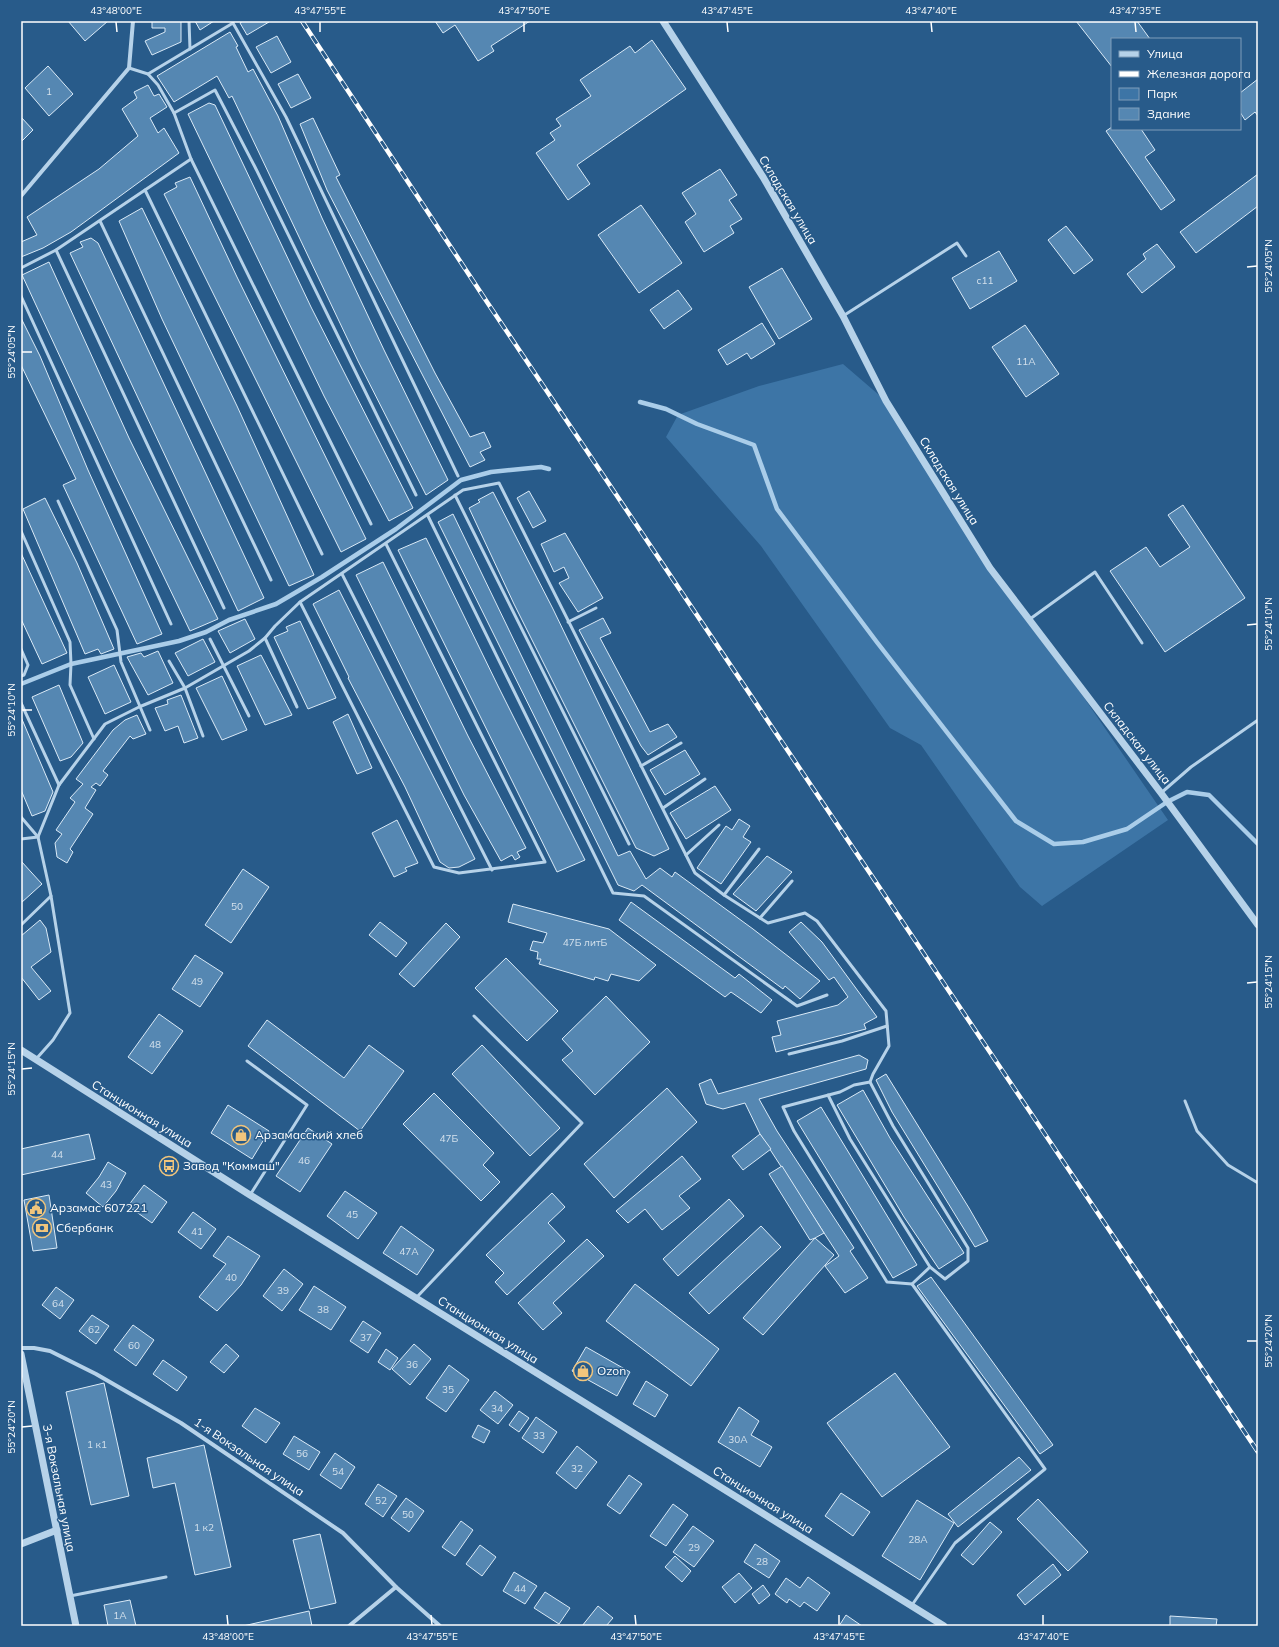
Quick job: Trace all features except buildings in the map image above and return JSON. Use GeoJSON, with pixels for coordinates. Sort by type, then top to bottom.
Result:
{"type":"FeatureCollection","features":[{"type":"Feature","properties":{"kind":"street"},"geometry":{"type":"LineString","coordinates":[[21,196],[129,68],[134,21]]}},
{"type":"Feature","properties":{"kind":"street","name":"Складская улица"},"geometry":{"type":"LineString","coordinates":[[663,21],[762,177],[843,316],[886,401],[990,568],[1162,793],[1258,925]]}},
{"type":"Feature","properties":{"kind":"street","name":"Станционная улица"},"geometry":{"type":"LineString","coordinates":[[21,1050],[250,1196],[944,1626]]}},
{"type":"Feature","properties":{"kind":"street","name":"1-я Вокзальная улица"},"geometry":{"type":"LineString","coordinates":[[21,1348],[34,1348],[50,1351],[96,1374],[181,1423],[343,1533],[396,1587],[440,1626]]}},
{"type":"Feature","properties":{"kind":"street","name":"3-я Вокзальная улица"},"geometry":{"type":"LineString","coordinates":[[21,1354],[76,1626]]}},
{"type":"Feature","properties":{"kind":"street"},"geometry":{"type":"LineString","coordinates":[[21,1544],[57,1530]]}},
{"type":"Feature","properties":{"kind":"street"},"geometry":{"type":"LineString","coordinates":[[349,1626],[396,1587]]}},
{"type":"Feature","properties":{"kind":"lane"},"geometry":{"type":"LineString","coordinates":[[190,21],[190,49]]}},
{"type":"Feature","properties":{"kind":"lane"},"geometry":{"type":"LineString","coordinates":[[148,74],[233,23],[286,117],[458,476]]}},
{"type":"Feature","properties":{"kind":"lane"},"geometry":{"type":"LineString","coordinates":[[129,68],[148,74],[158,85],[174,113],[191,159],[371,524]]}},
{"type":"Feature","properties":{"kind":"lane"},"geometry":{"type":"LineString","coordinates":[[174,113],[215,90],[255,166],[416,495]]}},
{"type":"Feature","properties":{"kind":"lane"},"geometry":{"type":"LineString","coordinates":[[21,268],[56,250],[191,159]]}},
{"type":"Feature","properties":{"kind":"lane"},"geometry":{"type":"LineString","coordinates":[[145,190],[322,554]]}},
{"type":"Feature","properties":{"kind":"lane"},"geometry":{"type":"LineString","coordinates":[[100,221],[271,580]]}},
{"type":"Feature","properties":{"kind":"lane"},"geometry":{"type":"LineString","coordinates":[[843,316],[957,243],[966,256]]}},
{"type":"Feature","properties":{"kind":"lane"},"geometry":{"type":"LineString","coordinates":[[56,250],[224,608]]}},
{"type":"Feature","properties":{"kind":"lane"},"geometry":{"type":"LineString","coordinates":[[21,296],[171,624]]}},
{"type":"Feature","properties":{"kind":"lane"},"geometry":{"type":"LineString","coordinates":[[38,837],[59,785],[105,724],[139,707],[185,688],[249,651],[265,638],[274,626],[300,602],[428,516],[463,490],[500,483],[568,622],[695,873],[724,895],[768,922],[805,913],[817,921],[886,1011],[889,1046],[870,1082],[893,1126],[968,1248],[968,1261],[945,1279],[930,1267],[850,1139],[828,1095]]}},
{"type":"Feature","properties":{"kind":"lane"},"geometry":{"type":"LineString","coordinates":[[455,495],[628,844]]}},
{"type":"Feature","properties":{"kind":"lane"},"geometry":{"type":"LineString","coordinates":[[58,501],[117,630],[122,662],[139,707],[150,730]]}},
{"type":"Feature","properties":{"kind":"lane"},"geometry":{"type":"LineString","coordinates":[[428,516],[613,893],[644,896],[797,1006],[827,995]]}},
{"type":"Feature","properties":{"kind":"lane"},"geometry":{"type":"LineString","coordinates":[[21,531],[70,642],[70,685],[94,738]]}},
{"type":"Feature","properties":{"kind":"lane"},"geometry":{"type":"LineString","coordinates":[[300,602],[434,867],[459,873],[492,870],[545,862],[386,544]]}},
{"type":"Feature","properties":{"kind":"lane"},"geometry":{"type":"LineString","coordinates":[[1030,619],[1095,572],[1142,643]]}},
{"type":"Feature","properties":{"kind":"lane"},"geometry":{"type":"LineString","coordinates":[[342,574],[492,870]]}},
{"type":"Feature","properties":{"kind":"lane"},"geometry":{"type":"LineString","coordinates":[[568,622],[596,608]]}},
{"type":"Feature","properties":{"kind":"lane"},"geometry":{"type":"LineString","coordinates":[[265,638],[297,707]]}},
{"type":"Feature","properties":{"kind":"lane"},"geometry":{"type":"LineString","coordinates":[[210,639],[248,716]]}},
{"type":"Feature","properties":{"kind":"lane"},"geometry":{"type":"LineString","coordinates":[[21,650],[28,664],[24,675],[21,676]]}},
{"type":"Feature","properties":{"kind":"lane"},"geometry":{"type":"LineString","coordinates":[[169,660],[185,688],[203,736]]}},
{"type":"Feature","properties":{"kind":"lane"},"geometry":{"type":"LineString","coordinates":[[21,703],[59,785]]}},
{"type":"Feature","properties":{"kind":"lane"},"geometry":{"type":"LineString","coordinates":[[1162,793],[1191,766],[1258,720]]}},
{"type":"Feature","properties":{"kind":"lane"},"geometry":{"type":"LineString","coordinates":[[641,766],[681,743]]}},
{"type":"Feature","properties":{"kind":"lane"},"geometry":{"type":"LineString","coordinates":[[663,808],[705,779]]}},
{"type":"Feature","properties":{"kind":"lane"},"geometry":{"type":"LineString","coordinates":[[21,817],[38,837],[51,896],[70,1013],[53,1040],[36,1060]]}},
{"type":"Feature","properties":{"kind":"lane"},"geometry":{"type":"LineString","coordinates":[[686,855],[719,825]]}},
{"type":"Feature","properties":{"kind":"lane"},"geometry":{"type":"LineString","coordinates":[[21,839],[38,837]]}},
{"type":"Feature","properties":{"kind":"lane"},"geometry":{"type":"LineString","coordinates":[[724,895],[759,849]]}},
{"type":"Feature","properties":{"kind":"lane"},"geometry":{"type":"LineString","coordinates":[[760,918],[792,881]]}},
{"type":"Feature","properties":{"kind":"lane"},"geometry":{"type":"LineString","coordinates":[[21,924],[51,896]]}},
{"type":"Feature","properties":{"kind":"lane"},"geometry":{"type":"LineString","coordinates":[[416,1298],[582,1123],[474,1016]]}},
{"type":"Feature","properties":{"kind":"lane"},"geometry":{"type":"LineString","coordinates":[[789,1054],[842,1041],[887,1026]]}},
{"type":"Feature","properties":{"kind":"lane"},"geometry":{"type":"LineString","coordinates":[[247,1061],[307,1105],[250,1196]]}},
{"type":"Feature","properties":{"kind":"lane"},"geometry":{"type":"LineString","coordinates":[[870,1082],[864,1082],[828,1095],[783,1107],[794,1131],[887,1282],[912,1284],[930,1267]]}},
{"type":"Feature","properties":{"kind":"lane"},"geometry":{"type":"LineString","coordinates":[[1185,1102],[1196,1131],[1228,1165],[1258,1183]]}},
{"type":"Feature","properties":{"kind":"lane"},"geometry":{"type":"LineString","coordinates":[[911,1605],[955,1543],[1045,1469],[912,1284]]}},
{"type":"Feature","properties":{"kind":"lane"},"geometry":{"type":"LineString","coordinates":[[70,1596],[166,1577]]}},
{"type":"Feature","properties":{"kind":"green space"},"geometry":{"type":"Polygon","coordinates":[[[843,364],[886,401],[990,568],[1030,619],[1168,820],[1042,906],[1020,887],[921,745],[890,728],[761,546],[666,437],[678,415],[759,386],[843,364]]]}},
{"type":"Feature","properties":{"kind":"waterway"},"geometry":{"type":"LineString","coordinates":[[640,402],[666,409],[697,424],[754,445],[777,509],[876,641],[1016,821],[1054,844],[1083,842],[1127,829],[1167,802],[1187,792],[1209,795],[1258,844]]}},
{"type":"Feature","properties":{"kind":"waterway"},"geometry":{"type":"LineString","coordinates":[[21,684],[71,664],[179,641],[206,632],[229,620],[276,604],[322,577],[396,529],[461,480],[491,472],[541,467],[549,469]]}},
{"type":"Feature","properties":{"kind":"railway"},"geometry":{"type":"LineString","coordinates":[[302,21],[487,302],[1258,1452]]}},
{"type":"Feature","properties":{"kind":"place","name":"Арзамасский хлеб"},"geometry":{"type":"Point","coordinates":[241,1135]}},
{"type":"Feature","properties":{"kind":"place","name":"Завод \"Коммаш\""},"geometry":{"type":"Point","coordinates":[169,1166]}},
{"type":"Feature","properties":{"kind":"place","name":"Арзамас 607221"},"geometry":{"type":"Point","coordinates":[36,1208]}},
{"type":"Feature","properties":{"kind":"place","name":"Сбербанк"},"geometry":{"type":"Point","coordinates":[42,1228]}},
{"type":"Feature","properties":{"kind":"place","name":"Ozon"},"geometry":{"type":"Point","coordinates":[583,1371]}}]}
